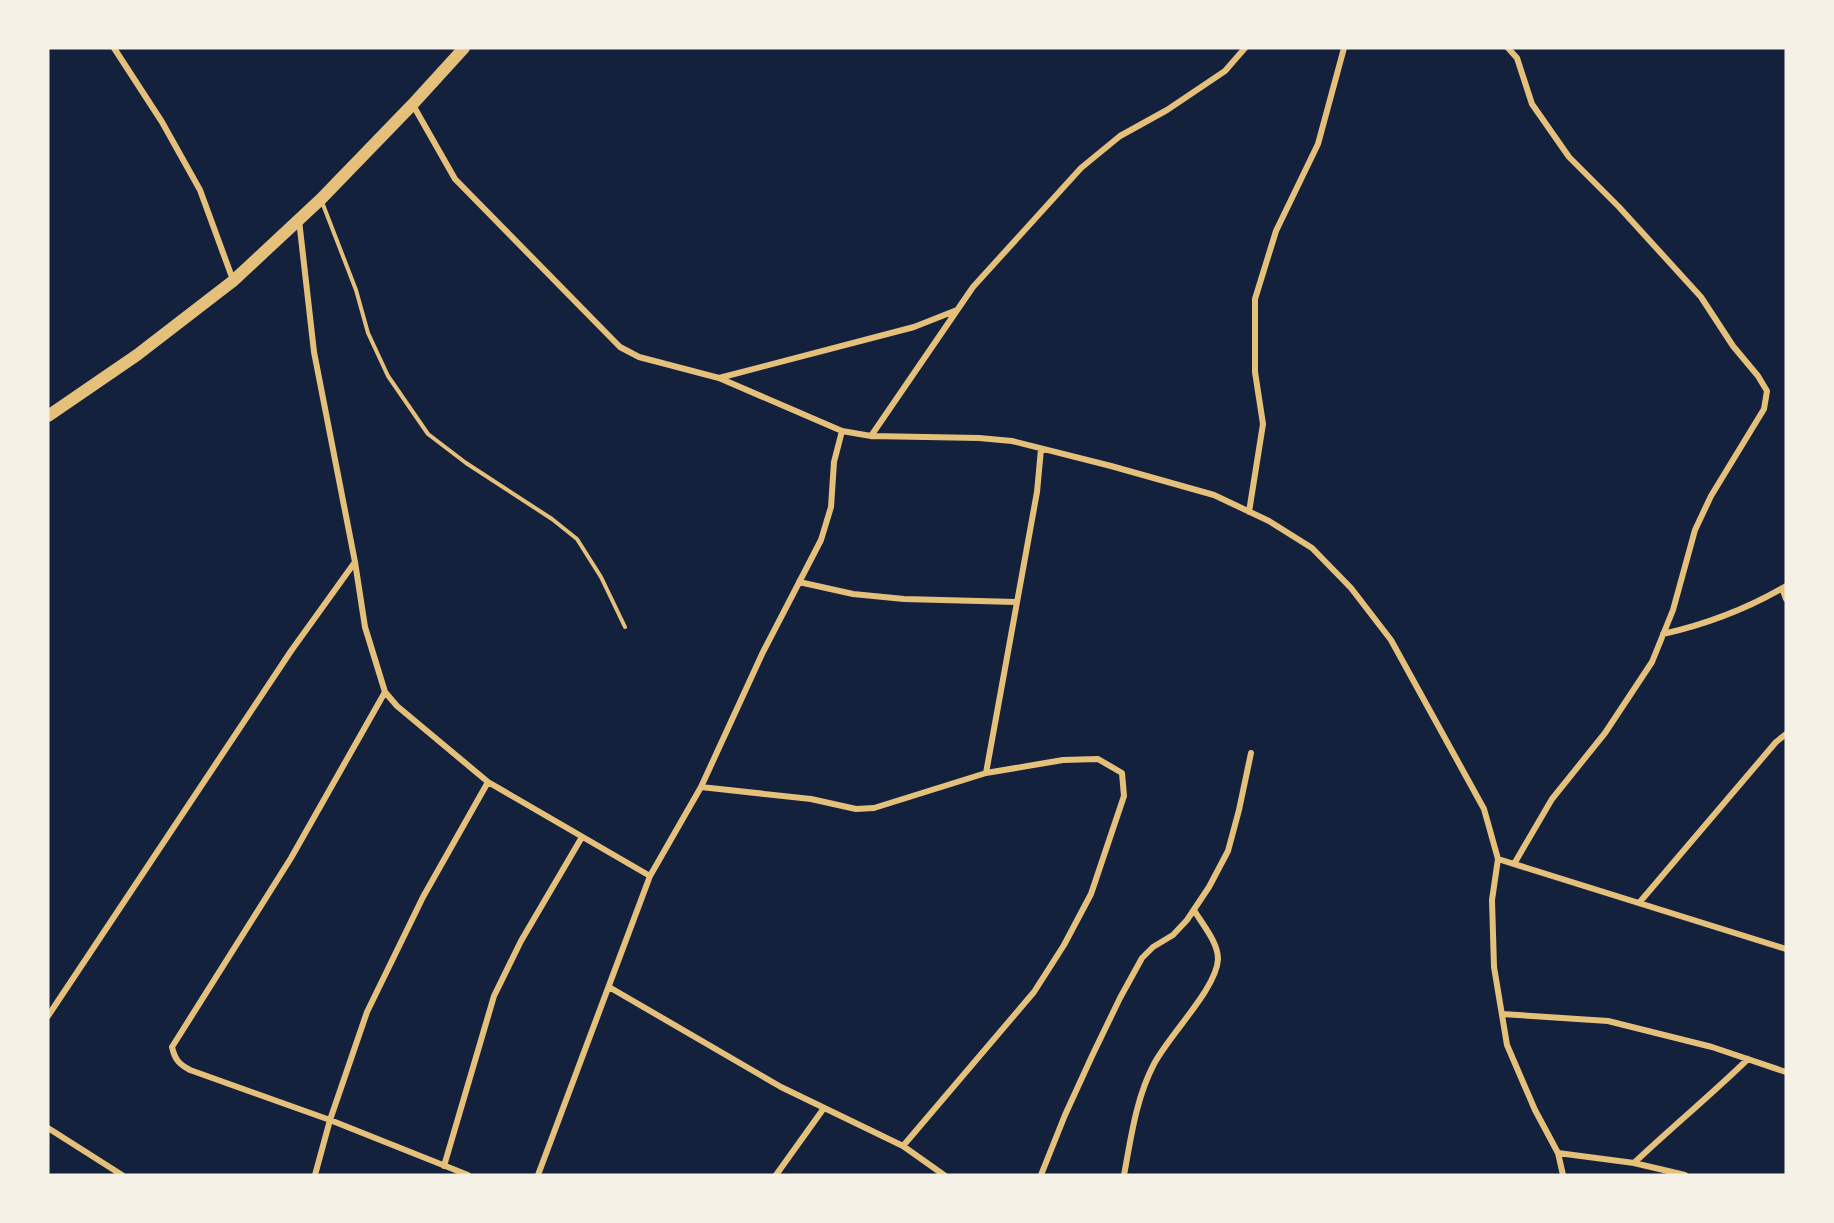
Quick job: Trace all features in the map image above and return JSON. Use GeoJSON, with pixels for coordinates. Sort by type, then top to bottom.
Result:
{"type":"FeatureCollection","features":[{"type":"Feature","properties":{"kind":"main road"},"geometry":{"type":"LineString","coordinates":[[48,416],[153,343],[233,281],[321,199],[464,48]]}},
{"type":"Feature","properties":{"kind":"street"},"geometry":{"type":"LineString","coordinates":[[114,48],[162,122],[200,190],[233,281]]}},
{"type":"Feature","properties":{"kind":"street"},"geometry":{"type":"LineString","coordinates":[[871,436],[973,287],[1081,168],[1120,136],[1167,110],[1226,71],[1245,48]]}},
{"type":"Feature","properties":{"kind":"street"},"geometry":{"type":"LineString","coordinates":[[1249,512],[1263,424],[1255,372],[1255,299],[1276,231],[1318,144],[1344,48]]}},
{"type":"Feature","properties":{"kind":"street"},"geometry":{"type":"LineString","coordinates":[[1508,48],[1516,58],[1532,104],[1569,157],[1701,297],[1733,346],[1758,376],[1767,391],[1764,409],[1711,496],[1695,530],[1673,610],[1652,662],[1605,733],[1552,799],[1514,864]]}},
{"type":"Feature","properties":{"kind":"street"},"geometry":{"type":"LineString","coordinates":[[412,105],[456,179],[620,347],[639,357],[719,378],[842,431],[871,436],[979,438],[1012,441],[1214,495],[1269,521],[1312,548],[1351,588],[1391,640],[1484,809],[1498,859],[1492,900],[1494,967],[1507,1045],[1535,1110],[1558,1152],[1563,1175]]}},
{"type":"Feature","properties":{"kind":"street"},"geometry":{"type":"LineString","coordinates":[[299,220],[314,352],[355,562],[364,627],[385,692],[397,705],[488,782],[650,876]]}},
{"type":"Feature","properties":{"kind":"street"},"geometry":{"type":"LineString","coordinates":[[719,378],[914,327],[957,310]]}},
{"type":"Feature","properties":{"kind":"street"},"geometry":{"type":"LineString","coordinates":[[538,1175],[650,876],[701,787],[763,652],[821,540],[831,507],[834,462],[842,431]]}},
{"type":"Feature","properties":{"kind":"street"},"geometry":{"type":"LineString","coordinates":[[986,773],[1037,492],[1041,449]]}},
{"type":"Feature","properties":{"kind":"street"},"geometry":{"type":"LineString","coordinates":[[48,1016],[291,651],[355,562]]}},
{"type":"Feature","properties":{"kind":"street"},"geometry":{"type":"LineString","coordinates":[[799,582],[853,594],[904,599],[1016,602]]}},
{"type":"Feature","properties":{"kind":"street"},"geometry":{"type":"LineString","coordinates":[[1663,634],[1720,618],[1784,587],[1786,599]]}},
{"type":"Feature","properties":{"kind":"street"},"geometry":{"type":"LineString","coordinates":[[385,692],[291,858],[172,1047],[174,1058],[180,1065],[190,1070],[330,1120],[468,1175]]}},
{"type":"Feature","properties":{"kind":"street"},"geometry":{"type":"LineString","coordinates":[[1639,903],[1776,742],[1786,734]]}},
{"type":"Feature","properties":{"kind":"street"},"geometry":{"type":"LineString","coordinates":[[1041,1175],[1088,1065],[1142,958],[1153,947],[1173,935],[1194,910],[1228,851],[1251,753]]}},
{"type":"Feature","properties":{"kind":"street"},"geometry":{"type":"LineString","coordinates":[[701,787],[811,799],[856,809],[874,808],[986,773],[1063,760],[1098,759],[1122,773],[1124,796],[1090,894],[1064,945],[1034,992],[903,1146]]}},
{"type":"Feature","properties":{"kind":"street"},"geometry":{"type":"LineString","coordinates":[[315,1175],[330,1120],[367,1012],[423,897],[488,782]]}},
{"type":"Feature","properties":{"kind":"street"},"geometry":{"type":"LineString","coordinates":[[444,1166],[494,996],[521,941],[582,837]]}},
{"type":"Feature","properties":{"kind":"street"},"geometry":{"type":"LineString","coordinates":[[1498,859],[1786,949]]}},
{"type":"Feature","properties":{"kind":"street"},"geometry":{"type":"LineString","coordinates":[[1124,1175],[1138,1105],[1154,1065],[1177,1028],[1206,991],[1216,971],[1217,948],[1194,910]]}},
{"type":"Feature","properties":{"kind":"street"},"geometry":{"type":"LineString","coordinates":[[609,987],[781,1087],[903,1146],[944,1175]]}},
{"type":"Feature","properties":{"kind":"street"},"geometry":{"type":"LineString","coordinates":[[1502,1014],[1608,1021],[1712,1047],[1786,1072]]}},
{"type":"Feature","properties":{"kind":"street"},"geometry":{"type":"LineString","coordinates":[[1634,1162],[1706,1100],[1748,1059]]}},
{"type":"Feature","properties":{"kind":"street"},"geometry":{"type":"LineString","coordinates":[[776,1175],[824,1108]]}},
{"type":"Feature","properties":{"kind":"street"},"geometry":{"type":"LineString","coordinates":[[48,1128],[122,1175]]}},
{"type":"Feature","properties":{"kind":"street"},"geometry":{"type":"LineString","coordinates":[[1558,1152],[1634,1162],[1685,1175]]}},
{"type":"Feature","properties":{"kind":"street"},"geometry":{"type":"LineString","coordinates":[[928,1175],[932,1167]]}},
{"type":"Feature","properties":{"kind":"lane"},"geometry":{"type":"LineString","coordinates":[[321,199],[356,290],[368,333],[388,376],[428,434],[466,463],[552,519],[577,539],[601,577],[625,627]]}}]}
